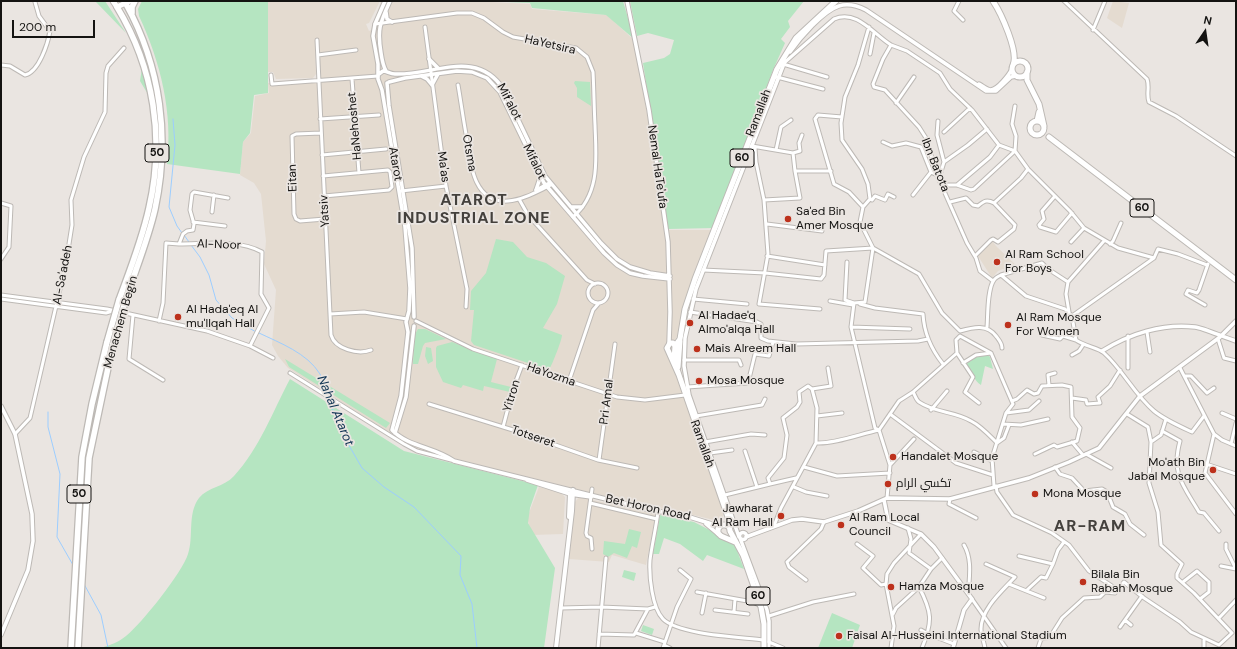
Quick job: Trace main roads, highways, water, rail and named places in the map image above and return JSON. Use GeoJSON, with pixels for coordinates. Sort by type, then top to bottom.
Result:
{"type":"FeatureCollection","features":[{"type":"Feature","properties":{"kind":"highway"},"geometry":{"type":"LineString","coordinates":[[113,1],[117,7],[125,2]]}},
{"type":"Feature","properties":{"kind":"highway"},"geometry":{"type":"LineString","coordinates":[[134,19],[131,11],[135,1]]}},
{"type":"Feature","properties":{"kind":"highway","name":"Ramallah"},"geometry":{"type":"LineString","coordinates":[[764,648],[767,641],[761,607],[739,547],[730,529],[726,512],[685,395],[672,346],[681,334],[685,309],[695,279],[777,68],[796,38],[836,1]]}},
{"type":"Feature","properties":{"kind":"highway"},"geometry":{"type":"LineString","coordinates":[[993,1],[1004,22],[1015,58],[1012,67]]}},
{"type":"Feature","properties":{"kind":"highway"},"geometry":{"type":"LineString","coordinates":[[996,1],[1002,12],[1016,55],[1020,61],[1026,65],[1027,80],[1039,104],[1043,130],[1035,134],[1031,130],[1032,124],[1037,121],[1039,114],[1036,101],[1012,67]]}},
{"type":"Feature","properties":{"kind":"highway","name":"Menachem Begin"},"geometry":{"type":"LineString","coordinates":[[122,301],[155,210],[161,176],[163,151],[158,93],[146,49],[134,19],[125,2]]}},
{"type":"Feature","properties":{"kind":"highway","name":"Menachem Begin"},"geometry":{"type":"LineString","coordinates":[[71,648],[82,457],[92,404],[149,209],[155,175],[157,151],[154,107],[149,79],[135,41],[117,7]]}},
{"type":"Feature","properties":{"kind":"highway"},"geometry":{"type":"LineString","coordinates":[[1012,67],[1020,61]]}},
{"type":"Feature","properties":{"kind":"highway"},"geometry":{"type":"LineString","coordinates":[[1018,76],[1027,72]]}},
{"type":"Feature","properties":{"kind":"highway","name":"60"},"geometry":{"type":"LineString","coordinates":[[1037,121],[1049,137],[1236,280]]}},
{"type":"Feature","properties":{"kind":"highway","name":"60"},"geometry":{"type":"LineString","coordinates":[[679,375],[678,354],[681,334]]}},
{"type":"Feature","properties":{"kind":"highway","name":"Menachem Begin"},"geometry":{"type":"LineString","coordinates":[[78,648],[89,458],[110,343]]}},
{"type":"Feature","properties":{"kind":"highway"},"geometry":{"type":"LineString","coordinates":[[726,512],[725,521],[718,528],[719,535],[734,541],[739,547]]}},
{"type":"Feature","properties":{"kind":"highway"},"geometry":{"type":"LineString","coordinates":[[721,525],[730,529],[725,537]]}},
{"type":"Feature","properties":{"kind":"main road"},"geometry":{"type":"LineString","coordinates":[[556,648],[572,493]]}},
{"type":"Feature","properties":{"kind":"waterway","name":"Nahal Atarot"},"geometry":{"type":"LineString","coordinates":[[173,119],[175,145],[169,207],[177,226],[182,233]]}},
{"type":"Feature","properties":{"kind":"waterway","name":"Nahal Atarot"},"geometry":{"type":"LineString","coordinates":[[184,235],[189,242]]}},
{"type":"Feature","properties":{"kind":"waterway","name":"Nahal Atarot"},"geometry":{"type":"LineString","coordinates":[[191,245],[200,257],[209,275],[216,300],[232,318],[256,332]]}},
{"type":"Feature","properties":{"kind":"waterway","name":"Nahal Atarot"},"geometry":{"type":"LineString","coordinates":[[259,333],[292,349],[308,360],[320,374],[327,395]]}},
{"type":"Feature","properties":{"kind":"waterway","name":"Nahal Atarot"},"geometry":{"type":"LineString","coordinates":[[329,399],[339,428],[362,468],[384,487],[414,507],[461,556],[460,575],[472,604],[477,648]]}},
{"type":"Feature","properties":{"kind":"waterway"},"geometry":{"type":"LineString","coordinates":[[48,412],[48,427],[60,474],[57,537],[73,565]]}},
{"type":"Feature","properties":{"kind":"waterway"},"geometry":{"type":"LineString","coordinates":[[84,584],[101,615],[108,648]]}},
{"type":"Feature","properties":{"kind":"place","name":"Sa'ed Bin Amer Mosque"},"geometry":{"type":"Point","coordinates":[788,219]}},
{"type":"Feature","properties":{"kind":"place","name":"Al Ram School For Boys"},"geometry":{"type":"Point","coordinates":[997,262]}},
{"type":"Feature","properties":{"kind":"place","name":"Al Hada'eq Al mu'llqah Hall"},"geometry":{"type":"Point","coordinates":[178,317]}},
{"type":"Feature","properties":{"kind":"place","name":"Al Hadae'q Almo'alqa Hall"},"geometry":{"type":"Point","coordinates":[690,323]}},
{"type":"Feature","properties":{"kind":"place","name":"Al Ram Mosque For Women"},"geometry":{"type":"Point","coordinates":[1008,325]}},
{"type":"Feature","properties":{"kind":"place","name":"Mais Alreem Hall"},"geometry":{"type":"Point","coordinates":[697,349]}},
{"type":"Feature","properties":{"kind":"place","name":"Mosa Mosque"},"geometry":{"type":"Point","coordinates":[699,381]}},
{"type":"Feature","properties":{"kind":"place","name":"Handalet Mosque"},"geometry":{"type":"Point","coordinates":[893,457]}},
{"type":"Feature","properties":{"kind":"place","name":"Mo'ath Bin Jabal Mosque"},"geometry":{"type":"Point","coordinates":[1213,470]}},
{"type":"Feature","properties":{"kind":"place","name":"تكسي الرام"},"geometry":{"type":"Point","coordinates":[888,484]}},
{"type":"Feature","properties":{"kind":"place","name":"Mona Mosque"},"geometry":{"type":"Point","coordinates":[1035,494]}},
{"type":"Feature","properties":{"kind":"place","name":"Jawharat Al Ram Hall"},"geometry":{"type":"Point","coordinates":[781,516]}},
{"type":"Feature","properties":{"kind":"place","name":"Al Ram Local Council"},"geometry":{"type":"Point","coordinates":[841,525]}},
{"type":"Feature","properties":{"kind":"place","name":"Bilala Bin Rabah Mosque"},"geometry":{"type":"Point","coordinates":[1083,582]}},
{"type":"Feature","properties":{"kind":"place","name":"Hamza Mosque"},"geometry":{"type":"Point","coordinates":[891,587]}},
{"type":"Feature","properties":{"kind":"place","name":"Faisal Al-Husseini International Stadium"},"geometry":{"type":"Point","coordinates":[839,636]}},
{"type":"Feature","properties":{"kind":"district","name":"ATAROT INDUSTRIAL ZONE"},"geometry":{"type":"Point","coordinates":[474,210]}},
{"type":"Feature","properties":{"kind":"district","name":"AR-RAM"},"geometry":{"type":"Point","coordinates":[1090,527]}}]}
